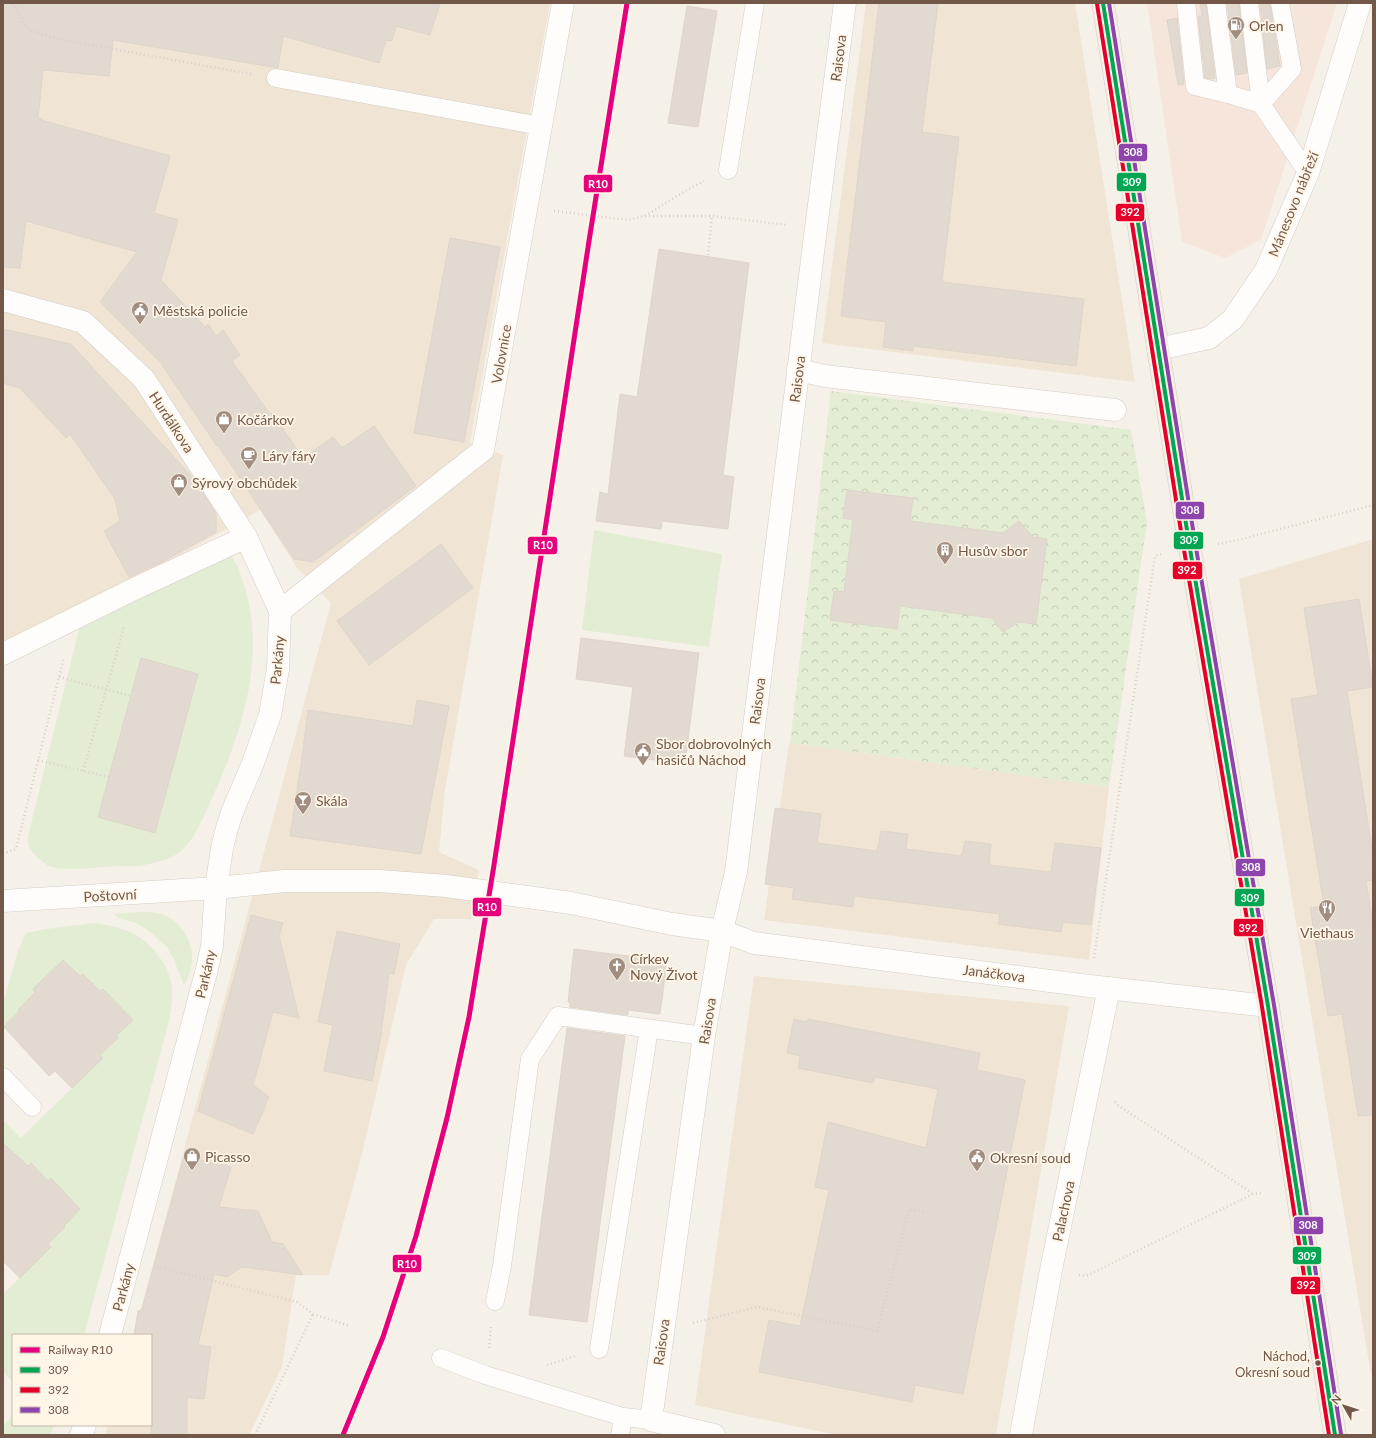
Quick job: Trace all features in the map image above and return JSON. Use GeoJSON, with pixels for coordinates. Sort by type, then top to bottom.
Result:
{"type":"FeatureCollection","features":[{"type":"Feature","properties":{"kind":"main road"},"geometry":{"type":"LineString","coordinates":[[1103,3],[1190,549],[1268,1006],[1335,1435]]}},
{"type":"Feature","properties":{"kind":"street","name":"Volovnice"},"geometry":{"type":"LineString","coordinates":[[280,611],[484,450],[563,3]]}},
{"type":"Feature","properties":{"kind":"street","name":"Raisova"},"geometry":{"type":"LineString","coordinates":[[651,1420],[662,1331],[704,1036],[722,931],[736,872],[816,228],[841,3]]}},
{"type":"Feature","properties":{"kind":"street","name":"Mánesovo nábřeží"},"geometry":{"type":"LineString","coordinates":[[1158,349],[1210,338],[1233,319],[1266,270],[1308,173],[1360,3]]}},
{"type":"Feature","properties":{"kind":"street","name":"Hurdálkova"},"geometry":{"type":"LineString","coordinates":[[3,300],[82,322],[144,379],[246,538],[280,611]]}},
{"type":"Feature","properties":{"kind":"street"},"geometry":{"type":"LineString","coordinates":[[798,370],[825,376],[1115,410]]}},
{"type":"Feature","properties":{"kind":"street"},"geometry":{"type":"LineString","coordinates":[[3,654],[134,590],[246,538]]}},
{"type":"Feature","properties":{"kind":"street","name":"Parkány"},"geometry":{"type":"LineString","coordinates":[[110,1334],[207,969],[212,946],[216,888],[222,848],[232,810],[253,763],[270,715],[278,669],[280,611]]}},
{"type":"Feature","properties":{"kind":"street","name":"Poštovní"},"geometry":{"type":"LineString","coordinates":[[3,901],[216,888],[285,881],[379,881],[446,886],[571,903],[672,924],[722,931]]}},
{"type":"Feature","properties":{"kind":"street","name":"Janáčkova"},"geometry":{"type":"LineString","coordinates":[[722,931],[754,943],[1099,987],[1268,1006]]}},
{"type":"Feature","properties":{"kind":"street","name":"Palachova"},"geometry":{"type":"LineString","coordinates":[[1021,1435],[1051,1270],[1092,1074],[1099,987]]}},
{"type":"Feature","properties":{"kind":"street"},"geometry":{"type":"LineString","coordinates":[[651,1420],[714,1435]]}},
{"type":"Feature","properties":{"kind":"lane"},"geometry":{"type":"LineString","coordinates":[[728,170],[756,3]]}},
{"type":"Feature","properties":{"kind":"lane"},"geometry":{"type":"LineString","coordinates":[[1186,3],[1195,86],[1261,104]]}},
{"type":"Feature","properties":{"kind":"lane"},"geometry":{"type":"LineString","coordinates":[[1216,3],[1228,94]]}},
{"type":"Feature","properties":{"kind":"lane"},"geometry":{"type":"LineString","coordinates":[[1249,3],[1261,104],[1308,173]]}},
{"type":"Feature","properties":{"kind":"lane"},"geometry":{"type":"LineString","coordinates":[[1261,104],[1292,68],[1280,3]]}},
{"type":"Feature","properties":{"kind":"lane"},"geometry":{"type":"LineString","coordinates":[[276,78],[541,126]]}},
{"type":"Feature","properties":{"kind":"lane"},"geometry":{"type":"LineString","coordinates":[[494,1301],[502,1266],[530,1059],[558,1016],[704,1036]]}},
{"type":"Feature","properties":{"kind":"lane"},"geometry":{"type":"LineString","coordinates":[[599,1349],[649,1029]]}},
{"type":"Feature","properties":{"kind":"lane"},"geometry":{"type":"LineString","coordinates":[[3,1077],[32,1106]]}},
{"type":"Feature","properties":{"kind":"lane"},"geometry":{"type":"LineString","coordinates":[[441,1358],[485,1374],[623,1417],[651,1420]]}},
{"type":"Feature","properties":{"kind":"lane"},"geometry":{"type":"LineString","coordinates":[[620,1435],[623,1417]]}},
{"type":"Feature","properties":{"kind":"path"},"geometry":{"type":"LineString","coordinates":[[13,4],[29,30],[58,39],[276,78]]}},
{"type":"Feature","properties":{"kind":"path"},"geometry":{"type":"LineString","coordinates":[[644,216],[687,190],[728,170]]}},
{"type":"Feature","properties":{"kind":"path"},"geometry":{"type":"LineString","coordinates":[[551,210],[628,220],[644,216],[712,216],[816,228]]}},
{"type":"Feature","properties":{"kind":"path"},"geometry":{"type":"LineString","coordinates":[[708,255],[712,216]]}},
{"type":"Feature","properties":{"kind":"path"},"geometry":{"type":"LineString","coordinates":[[1099,987],[1155,556],[1238,540],[1373,505]]}},
{"type":"Feature","properties":{"kind":"path"},"geometry":{"type":"LineString","coordinates":[[83,770],[107,690],[134,590]]}},
{"type":"Feature","properties":{"kind":"path"},"geometry":{"type":"LineString","coordinates":[[3,854],[16,849],[73,621]]}},
{"type":"Feature","properties":{"kind":"path"},"geometry":{"type":"LineString","coordinates":[[58,677],[131,696]]}},
{"type":"Feature","properties":{"kind":"path"},"geometry":{"type":"LineString","coordinates":[[38,760],[109,777]]}},
{"type":"Feature","properties":{"kind":"path"},"geometry":{"type":"LineString","coordinates":[[1092,1074],[1119,1106],[1253,1194]]}},
{"type":"Feature","properties":{"kind":"path"},"geometry":{"type":"LineString","coordinates":[[1051,1270],[1086,1276],[1253,1194],[1263,1193]]}},
{"type":"Feature","properties":{"kind":"path"},"geometry":{"type":"LineString","coordinates":[[662,1331],[758,1307],[877,1332],[909,1209],[924,1212]]}},
{"type":"Feature","properties":{"kind":"path"},"geometry":{"type":"LineString","coordinates":[[155,1266],[297,1302],[313,1314],[350,1326]]}},
{"type":"Feature","properties":{"kind":"path"},"geometry":{"type":"LineString","coordinates":[[485,1374],[494,1301]]}},
{"type":"Feature","properties":{"kind":"path"},"geometry":{"type":"LineString","coordinates":[[255,1435],[313,1314]]}},
{"type":"Feature","properties":{"kind":"shaded area"},"geometry":{"type":"Polygon","coordinates":[[[3,3],[550,3],[470,443],[503,455],[445,790],[439,852],[479,870],[471,919],[434,919],[406,965],[363,1150],[329,1275],[296,1275],[282,1367],[249,1435],[105,1435],[108,1426],[152,1426],[152,1334],[134,1334],[331,603],[297,568],[260,510],[10,651],[3,645],[3,3]]]}},
{"type":"Feature","properties":{"kind":"shaded area"},"geometry":{"type":"Polygon","coordinates":[[[866,3],[1075,3],[1135,382],[822,343],[866,3]]]}},
{"type":"Feature","properties":{"kind":"shaded area"},"geometry":{"type":"Polygon","coordinates":[[[1147,3],[1337,3],[1261,240],[1225,258],[1182,242],[1147,3]]]}},
{"type":"Feature","properties":{"kind":"shaded area"},"geometry":{"type":"Polygon","coordinates":[[[1373,539],[1373,1374],[1371,1375],[1239,579],[1373,539]]]}},
{"type":"Feature","properties":{"kind":"shaded area"},"geometry":{"type":"Polygon","coordinates":[[[789,743],[1109,787],[1089,960],[764,920],[789,743]]]}},
{"type":"Feature","properties":{"kind":"shaded area"},"geometry":{"type":"Polygon","coordinates":[[[754,976],[1069,1006],[996,1435],[836,1435],[695,1405],[754,976]]]}},
{"type":"Feature","properties":{"kind":"green space"},"geometry":{"type":"Polygon","coordinates":[[[831,391],[1131,430],[1147,522],[1109,787],[790,743],[831,391]]]}},
{"type":"Feature","properties":{"kind":"green space"},"geometry":{"type":"Polygon","coordinates":[[[594,530],[722,554],[709,647],[582,630],[594,530]]]}},
{"type":"Feature","properties":{"kind":"green space"},"geometry":{"type":"Polygon","coordinates":[[[231,555],[242,579],[251,614],[253,641],[252,668],[248,694],[233,746],[224,772],[196,832],[187,845],[177,854],[160,861],[147,864],[72,869],[55,868],[47,865],[30,849],[28,836],[80,625],[231,555]]]}},
{"type":"Feature","properties":{"kind":"green space"},"geometry":{"type":"Polygon","coordinates":[[[142,912],[159,913],[164,915],[183,930],[192,952],[191,968],[184,985],[167,947],[148,930],[136,923],[117,917],[114,914],[142,912]]]}},
{"type":"Feature","properties":{"kind":"green space"},"geometry":{"type":"Polygon","coordinates":[[[95,923],[116,927],[136,935],[151,947],[163,962],[172,988],[172,1004],[169,1021],[84,1334],[12,1334],[12,1381],[3,1372],[3,1294],[51,1248],[48,1244],[80,1209],[51,1178],[48,1181],[31,1163],[28,1166],[11,1150],[3,1157],[3,1120],[21,1138],[103,1058],[100,1055],[118,1038],[116,1036],[133,1020],[103,989],[100,991],[83,974],[80,976],[63,960],[33,989],[35,992],[4,1027],[3,1026],[3,1004],[18,951],[26,933],[95,923]]]}},
{"type":"Feature","properties":{"kind":"green space"},"geometry":{"type":"Polygon","coordinates":[[[12,1417],[12,1426],[54,1426],[50,1435],[3,1435],[3,1426],[12,1417]]]}},
{"type":"Feature","properties":{"kind":"building"},"geometry":{"type":"Polygon","coordinates":[[[3,3],[440,3],[430,35],[396,26],[392,41],[386,40],[379,63],[283,36],[278,68],[113,40],[109,76],[43,70],[38,118],[170,156],[154,213],[178,220],[161,280],[205,327],[208,324],[216,336],[223,330],[240,355],[232,361],[270,414],[272,413],[303,458],[333,437],[342,448],[374,426],[416,486],[313,562],[294,559],[163,365],[100,302],[137,252],[26,221],[20,268],[3,267],[3,3]]]}},
{"type":"Feature","properties":{"kind":"building"},"geometry":{"type":"Polygon","coordinates":[[[879,3],[938,3],[922,132],[959,137],[942,282],[1084,299],[1076,366],[913,346],[913,351],[883,347],[886,322],[841,316],[879,3]]]}},
{"type":"Feature","properties":{"kind":"building"},"geometry":{"type":"Polygon","coordinates":[[[1200,3],[1206,3],[1215,78],[1211,79],[1205,78],[1198,16],[1202,16],[1200,3]]]}},
{"type":"Feature","properties":{"kind":"building"},"geometry":{"type":"Polygon","coordinates":[[[1227,3],[1239,3],[1247,73],[1236,75],[1227,3]]]}},
{"type":"Feature","properties":{"kind":"building"},"geometry":{"type":"Polygon","coordinates":[[[1260,3],[1270,3],[1280,66],[1267,69],[1260,3]]]}},
{"type":"Feature","properties":{"kind":"building"},"geometry":{"type":"Polygon","coordinates":[[[687,6],[717,11],[698,127],[668,123],[687,6]]]}},
{"type":"Feature","properties":{"kind":"building"},"geometry":{"type":"Polygon","coordinates":[[[1177,18],[1184,84],[1178,85],[1167,20],[1177,18]]]}},
{"type":"Feature","properties":{"kind":"building"},"geometry":{"type":"Polygon","coordinates":[[[450,238],[500,247],[464,442],[414,433],[450,238]]]}},
{"type":"Feature","properties":{"kind":"building"},"geometry":{"type":"Polygon","coordinates":[[[659,249],[749,263],[723,475],[734,477],[728,529],[662,521],[661,529],[596,521],[600,492],[608,494],[620,394],[637,397],[659,249]]]}},
{"type":"Feature","properties":{"kind":"building"},"geometry":{"type":"Polygon","coordinates":[[[3,329],[71,344],[193,478],[216,514],[216,532],[162,562],[129,577],[104,531],[120,521],[115,499],[70,434],[66,438],[20,388],[3,383],[3,329]]]}},
{"type":"Feature","properties":{"kind":"building","name":"Husův sbor"},"geometry":{"type":"Polygon","coordinates":[[[847,490],[913,498],[910,521],[1003,533],[1019,521],[1033,537],[1047,539],[1036,624],[1018,622],[1003,632],[992,618],[900,606],[897,629],[830,620],[834,591],[844,592],[853,520],[843,518],[847,490]]]}},
{"type":"Feature","properties":{"kind":"building"},"geometry":{"type":"Polygon","coordinates":[[[441,544],[473,588],[369,665],[337,621],[441,544]]]}},
{"type":"Feature","properties":{"kind":"building"},"geometry":{"type":"Polygon","coordinates":[[[1359,599],[1373,687],[1347,691],[1373,855],[1373,880],[1366,881],[1373,925],[1373,1115],[1358,1116],[1342,1014],[1328,1016],[1310,908],[1324,906],[1291,699],[1318,695],[1304,608],[1359,599]]]}},
{"type":"Feature","properties":{"kind":"building"},"geometry":{"type":"Polygon","coordinates":[[[581,638],[699,653],[685,764],[624,756],[633,687],[576,679],[581,638]]]}},
{"type":"Feature","properties":{"kind":"building"},"geometry":{"type":"Polygon","coordinates":[[[141,658],[198,674],[155,833],[98,817],[141,658]]]}},
{"type":"Feature","properties":{"kind":"building"},"geometry":{"type":"Polygon","coordinates":[[[417,700],[449,706],[421,854],[290,836],[308,710],[413,726],[417,700]]]}},
{"type":"Feature","properties":{"kind":"building"},"geometry":{"type":"Polygon","coordinates":[[[775,808],[821,814],[817,843],[877,851],[881,831],[908,834],[906,849],[962,856],[965,841],[991,844],[989,865],[1051,872],[1055,843],[1101,848],[1091,925],[1063,922],[1061,932],[998,924],[1000,914],[854,896],[853,907],[792,899],[794,888],[765,884],[775,808]]]}},
{"type":"Feature","properties":{"kind":"building"},"geometry":{"type":"Polygon","coordinates":[[[251,915],[283,923],[279,936],[299,1018],[273,1012],[253,1085],[269,1097],[253,1134],[198,1111],[251,915]]]}},
{"type":"Feature","properties":{"kind":"building"},"geometry":{"type":"Polygon","coordinates":[[[337,931],[400,944],[394,974],[389,973],[381,1035],[372,1081],[324,1071],[333,1025],[318,1022],[337,931]]]}},
{"type":"Feature","properties":{"kind":"building","name":"Církev Nový Život"},"geometry":{"type":"Polygon","coordinates":[[[574,949],[667,961],[660,1014],[628,1010],[628,1015],[570,1007],[570,1002],[568,1002],[574,949]]]}},
{"type":"Feature","properties":{"kind":"building"},"geometry":{"type":"Polygon","coordinates":[[[63,960],[80,976],[83,974],[100,991],[103,989],[133,1020],[116,1036],[118,1038],[100,1055],[103,1058],[72,1088],[55,1071],[49,1076],[4,1027],[35,992],[33,989],[63,960]]]}},
{"type":"Feature","properties":{"kind":"building"},"geometry":{"type":"Polygon","coordinates":[[[794,1019],[807,1022],[808,1019],[980,1053],[977,1070],[1025,1080],[963,1394],[915,1385],[912,1402],[759,1372],[769,1320],[800,1326],[829,1190],[815,1187],[828,1122],[926,1148],[938,1089],[875,1077],[873,1083],[798,1068],[800,1056],[787,1053],[794,1019]]]}},
{"type":"Feature","properties":{"kind":"building"},"geometry":{"type":"Polygon","coordinates":[[[567,1028],[625,1036],[587,1322],[529,1315],[567,1028]]]}},
{"type":"Feature","properties":{"kind":"building"},"geometry":{"type":"Polygon","coordinates":[[[3,1143],[28,1166],[31,1163],[48,1181],[51,1178],[80,1209],[48,1244],[51,1247],[20,1278],[3,1261],[3,1143]]]}},
{"type":"Feature","properties":{"kind":"building"},"geometry":{"type":"Polygon","coordinates":[[[184,1156],[231,1167],[219,1207],[258,1211],[272,1242],[283,1244],[303,1275],[242,1267],[227,1277],[214,1274],[198,1345],[211,1347],[204,1399],[187,1397],[187,1435],[151,1435],[152,1334],[134,1334],[138,1311],[142,1309],[184,1156]]]}},
{"type":"Feature","properties":{"kind":"rail line","name":"R10"},"geometry":{"type":"LineString","coordinates":[[343,1435],[383,1337],[416,1236],[447,1118],[469,1017],[494,865],[589,241],[627,3]]}},
{"type":"Feature","properties":{"kind":"transit line","name":"309"},"geometry":{"type":"LineString","coordinates":[[1103,3],[1190,549],[1268,1006],[1335,1435]]}},
{"type":"Feature","properties":{"kind":"transit line","name":"308"},"geometry":{"type":"LineString","coordinates":[[1109,3],[1196,548],[1274,1005],[1341,1434]]}},
{"type":"Feature","properties":{"kind":"transit line","name":"392"},"geometry":{"type":"LineString","coordinates":[[1097,4],[1184,550],[1262,1007],[1329,1435]]}},
{"type":"Feature","properties":{"kind":"place","name":"Orlen"},"geometry":{"type":"Point","coordinates":[1236,40]}},
{"type":"Feature","properties":{"kind":"place","name":"Městská policie"},"geometry":{"type":"Point","coordinates":[140,325]}},
{"type":"Feature","properties":{"kind":"place","name":"Kočárkov"},"geometry":{"type":"Point","coordinates":[224,434]}},
{"type":"Feature","properties":{"kind":"place","name":"Láry fáry"},"geometry":{"type":"Point","coordinates":[249,470]}},
{"type":"Feature","properties":{"kind":"place","name":"Sýrový obchůdek"},"geometry":{"type":"Point","coordinates":[179,497]}},
{"type":"Feature","properties":{"kind":"place","name":"Husův sbor"},"geometry":{"type":"Point","coordinates":[945,565]}},
{"type":"Feature","properties":{"kind":"place","name":"Sbor dobrovolných hasičů Náchod"},"geometry":{"type":"Point","coordinates":[643,766]}},
{"type":"Feature","properties":{"kind":"place","name":"Skála"},"geometry":{"type":"Point","coordinates":[303,815]}},
{"type":"Feature","properties":{"kind":"place","name":"Viethaus"},"geometry":{"type":"Point","coordinates":[1327,923]}},
{"type":"Feature","properties":{"kind":"place","name":"Církev Nový Život"},"geometry":{"type":"Point","coordinates":[617,981]}},
{"type":"Feature","properties":{"kind":"place","name":"Picasso"},"geometry":{"type":"Point","coordinates":[192,1171]}},
{"type":"Feature","properties":{"kind":"place","name":"Okresní soud"},"geometry":{"type":"Point","coordinates":[977,1172]}},
{"type":"Feature","properties":{"kind":"place","name":"Náchod, Okresní soud"},"geometry":{"type":"Point","coordinates":[1318,1363]}}]}
